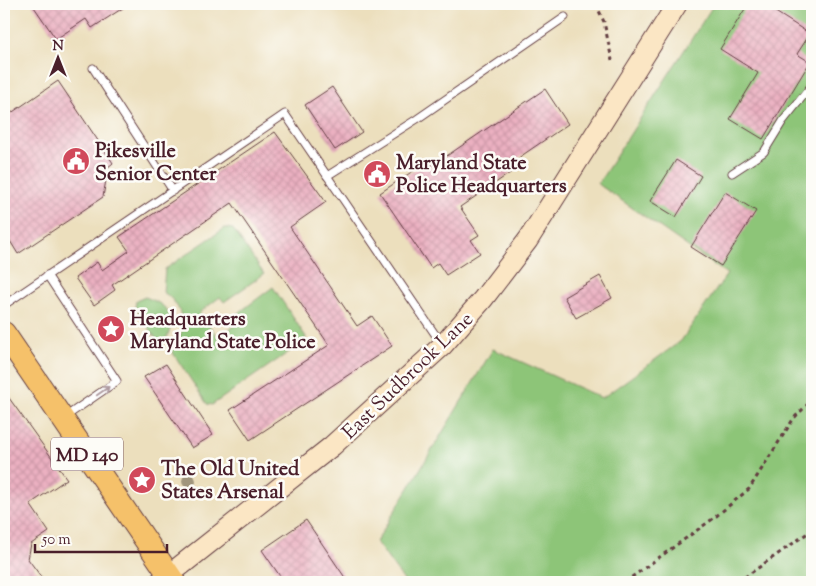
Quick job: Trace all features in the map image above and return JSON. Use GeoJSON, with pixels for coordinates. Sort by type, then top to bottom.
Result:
{"type":"FeatureCollection","features":[{"type":"Feature","properties":{"kind":"main road","name":"MD 140"},"geometry":{"type":"LineString","coordinates":[[4,333],[168,580]]}},
{"type":"Feature","properties":{"kind":"street","name":"East Sudbrook Lane"},"geometry":{"type":"LineString","coordinates":[[168,580],[332,446],[442,345],[483,299],[528,240],[677,4]]}},
{"type":"Feature","properties":{"kind":"lane"},"geometry":{"type":"LineString","coordinates":[[805,4],[812,6]]}},
{"type":"Feature","properties":{"kind":"lane"},"geometry":{"type":"LineString","coordinates":[[327,176],[417,119],[565,17]]}},
{"type":"Feature","properties":{"kind":"lane"},"geometry":{"type":"LineString","coordinates":[[94,68],[173,191]]}},
{"type":"Feature","properties":{"kind":"lane"},"geometry":{"type":"LineString","coordinates":[[732,174],[764,152],[783,121],[812,85]]}},
{"type":"Feature","properties":{"kind":"lane"},"geometry":{"type":"LineString","coordinates":[[4,305],[285,114],[442,345]]}},
{"type":"Feature","properties":{"kind":"lane"},"geometry":{"type":"LineString","coordinates":[[47,276],[117,381],[62,418]]}},
{"type":"Feature","properties":{"kind":"path"},"geometry":{"type":"LineString","coordinates":[[596,4],[604,22],[612,60]]}},
{"type":"Feature","properties":{"kind":"path"},"geometry":{"type":"LineString","coordinates":[[625,582],[714,518],[749,489],[794,418],[812,400]]}},
{"type":"Feature","properties":{"kind":"path"},"geometry":{"type":"LineString","coordinates":[[738,582],[812,530]]}},
{"type":"Feature","properties":{"kind":"green space"},"geometry":{"type":"Polygon","coordinates":[[[714,4],[812,4],[812,582],[405,582],[376,542],[493,349],[602,398],[681,341],[727,274],[598,184],[714,4]]]}},
{"type":"Feature","properties":{"kind":"green space"},"geometry":{"type":"Polygon","coordinates":[[[225,228],[233,229],[264,274],[224,302],[220,297],[199,313],[218,337],[237,324],[233,317],[273,287],[306,337],[305,341],[212,405],[207,404],[171,350],[177,343],[180,335],[182,319],[176,304],[163,292],[165,269],[225,228]]]}},
{"type":"Feature","properties":{"kind":"green space"},"geometry":{"type":"Polygon","coordinates":[[[145,297],[166,308],[169,314],[171,326],[164,342],[159,343],[135,307],[136,301],[145,297]]]}},
{"type":"Feature","properties":{"kind":"building"},"geometry":{"type":"Polygon","coordinates":[[[32,4],[129,4],[92,28],[86,19],[56,39],[32,4]]]}},
{"type":"Feature","properties":{"kind":"building"},"geometry":{"type":"Polygon","coordinates":[[[748,4],[763,4],[810,34],[797,54],[810,62],[763,139],[730,119],[758,73],[720,49],[748,4]]]}},
{"type":"Feature","properties":{"kind":"building"},"geometry":{"type":"Polygon","coordinates":[[[58,81],[113,163],[101,173],[106,180],[103,197],[18,254],[4,231],[4,118],[58,81]]]}},
{"type":"Feature","properties":{"kind":"building"},"geometry":{"type":"Polygon","coordinates":[[[332,87],[362,132],[335,150],[305,105],[332,87]]]}},
{"type":"Feature","properties":{"kind":"building"},"geometry":{"type":"Polygon","coordinates":[[[545,89],[568,124],[508,165],[513,171],[460,207],[479,235],[471,240],[480,253],[446,275],[438,263],[431,268],[380,193],[428,161],[432,166],[545,89]]]}},
{"type":"Feature","properties":{"kind":"building"},"geometry":{"type":"Polygon","coordinates":[[[275,132],[326,202],[290,227],[357,326],[372,316],[392,346],[250,440],[230,410],[329,345],[232,203],[112,285],[115,290],[94,305],[75,278],[97,262],[102,270],[129,251],[119,237],[275,132]]]}},
{"type":"Feature","properties":{"kind":"building"},"geometry":{"type":"Polygon","coordinates":[[[676,160],[701,176],[676,217],[650,201],[676,160]]]}},
{"type":"Feature","properties":{"kind":"building"},"geometry":{"type":"Polygon","coordinates":[[[725,192],[756,211],[721,266],[691,247],[725,192]]]}},
{"type":"Feature","properties":{"kind":"building"},"geometry":{"type":"Polygon","coordinates":[[[600,276],[612,298],[576,318],[564,297],[600,276]]]}},
{"type":"Feature","properties":{"kind":"building"},"geometry":{"type":"Polygon","coordinates":[[[166,364],[213,435],[192,448],[144,377],[166,364]]]}},
{"type":"Feature","properties":{"kind":"building"},"geometry":{"type":"Polygon","coordinates":[[[4,391],[67,479],[30,504],[49,532],[31,544],[28,559],[45,582],[4,582],[4,391]]]}},
{"type":"Feature","properties":{"kind":"building"},"geometry":{"type":"Polygon","coordinates":[[[306,520],[348,582],[284,582],[262,550],[306,520]]]}},
{"type":"Feature","properties":{"kind":"place","name":"Pikesville Senior Center"},"geometry":{"type":"Point","coordinates":[76,161]}},
{"type":"Feature","properties":{"kind":"place","name":"Maryland State Police Headquarters"},"geometry":{"type":"Point","coordinates":[377,174]}},
{"type":"Feature","properties":{"kind":"place","name":"Headquarters Maryland State Police"},"geometry":{"type":"Point","coordinates":[111,329]}},
{"type":"Feature","properties":{"kind":"place","name":"The Old United States Arsenal"},"geometry":{"type":"Point","coordinates":[142,480]}}]}
